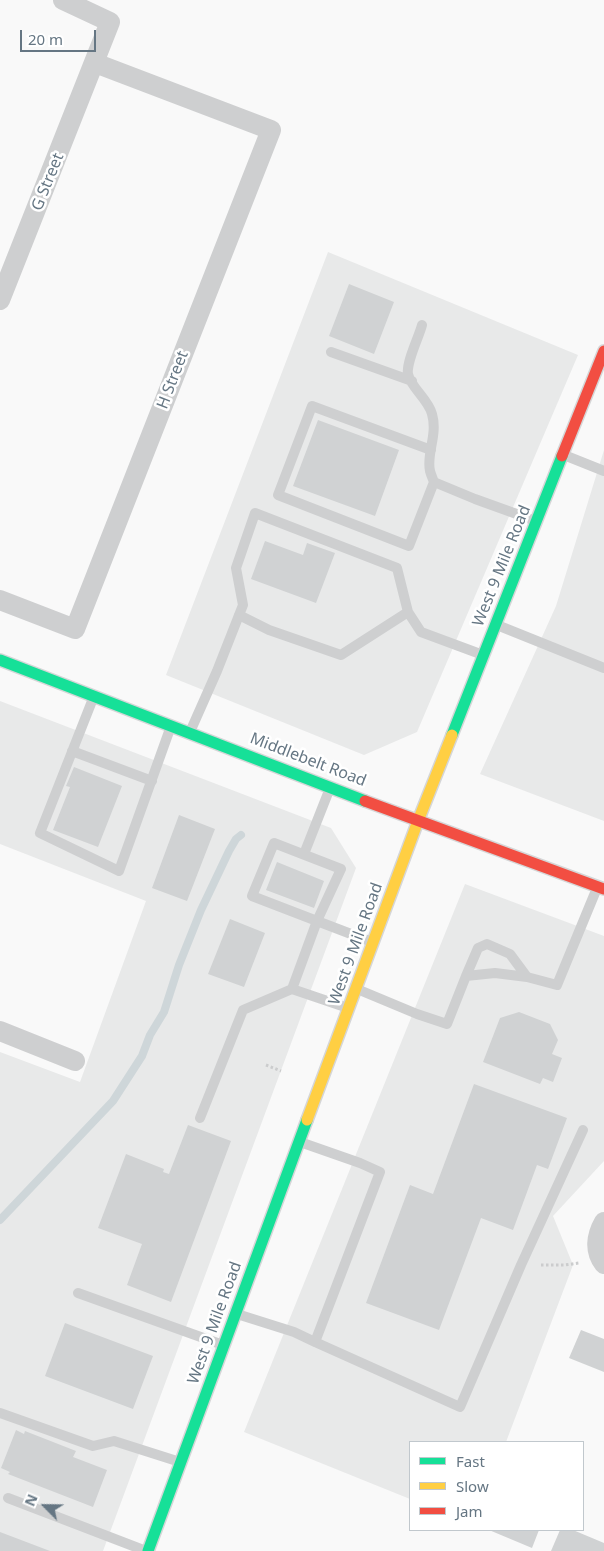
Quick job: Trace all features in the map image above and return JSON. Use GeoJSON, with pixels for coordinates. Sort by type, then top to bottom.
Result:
{"type":"FeatureCollection","features":[{"type":"Feature","properties":{"kind":"street","name":"G Street"},"geometry":{"type":"LineString","coordinates":[[0,300],[110,22],[62,0]]}},
{"type":"Feature","properties":{"kind":"street","name":"H Street"},"geometry":{"type":"LineString","coordinates":[[0,600],[75,629],[271,130],[95,63]]}},
{"type":"Feature","properties":{"kind":"street","name":"West 9 Mile Road"},"geometry":{"type":"LineString","coordinates":[[147,1551],[350,1009],[418,821],[604,351]]}},
{"type":"Feature","properties":{"kind":"street","name":"Middlebelt Road"},"geometry":{"type":"LineString","coordinates":[[0,660],[418,821],[601,888]]}},
{"type":"Feature","properties":{"kind":"street"},"geometry":{"type":"LineString","coordinates":[[0,1031],[76,1061]]}},
{"type":"Feature","properties":{"kind":"street"},"geometry":{"type":"LineString","coordinates":[[602,1261],[597,1247],[598,1233],[604,1222]]}},
{"type":"Feature","properties":{"kind":"lane"},"geometry":{"type":"LineString","coordinates":[[422,325],[408,373],[432,413],[435,435],[431,450],[430,470],[434,482],[409,546],[278,495],[312,406],[431,450]]}},
{"type":"Feature","properties":{"kind":"lane"},"geometry":{"type":"LineString","coordinates":[[331,352],[412,381]]}},
{"type":"Feature","properties":{"kind":"lane"},"geometry":{"type":"LineString","coordinates":[[564,454],[604,471]]}},
{"type":"Feature","properties":{"kind":"lane"},"geometry":{"type":"LineString","coordinates":[[434,482],[537,521]]}},
{"type":"Feature","properties":{"kind":"lane"},"geometry":{"type":"LineString","coordinates":[[190,733],[217,672],[243,605],[236,568],[255,513],[397,568],[408,612],[422,632],[484,655]]}},
{"type":"Feature","properties":{"kind":"lane"},"geometry":{"type":"LineString","coordinates":[[239,615],[269,630],[342,655],[408,612]]}},
{"type":"Feature","properties":{"kind":"lane"},"geometry":{"type":"LineString","coordinates":[[496,625],[604,668]]}},
{"type":"Feature","properties":{"kind":"lane"},"geometry":{"type":"LineString","coordinates":[[94,696],[40,833],[119,871],[172,725]]}},
{"type":"Feature","properties":{"kind":"lane"},"geometry":{"type":"LineString","coordinates":[[72,751],[152,781]]}},
{"type":"Feature","properties":{"kind":"lane"},"geometry":{"type":"LineString","coordinates":[[304,854],[330,786]]}},
{"type":"Feature","properties":{"kind":"lane"},"geometry":{"type":"LineString","coordinates":[[292,988],[317,921],[342,869],[274,842],[252,896],[317,921],[373,942]]}},
{"type":"Feature","properties":{"kind":"lane"},"geometry":{"type":"LineString","coordinates":[[466,976],[495,973],[528,977],[557,985],[601,888]]}},
{"type":"Feature","properties":{"kind":"lane"},"geometry":{"type":"LineString","coordinates":[[356,989],[447,1024],[478,948],[487,944],[510,954],[528,977]]}},
{"type":"Feature","properties":{"kind":"lane"},"geometry":{"type":"LineString","coordinates":[[200,1118],[243,1010],[292,988],[350,1009]]}},
{"type":"Feature","properties":{"kind":"lane"},"geometry":{"type":"LineString","coordinates":[[236,1313],[294,1332],[460,1407],[521,1264],[583,1130]]}},
{"type":"Feature","properties":{"kind":"lane"},"geometry":{"type":"LineString","coordinates":[[300,1142],[380,1172],[315,1342]]}},
{"type":"Feature","properties":{"kind":"lane"},"geometry":{"type":"LineString","coordinates":[[78,1293],[224,1346]]}},
{"type":"Feature","properties":{"kind":"lane"},"geometry":{"type":"LineString","coordinates":[[0,1413],[93,1446],[114,1441],[181,1462]]}},
{"type":"Feature","properties":{"kind":"lane"},"geometry":{"type":"LineString","coordinates":[[8,1498],[147,1551]]}},
{"type":"Feature","properties":{"kind":"path"},"geometry":{"type":"LineString","coordinates":[[266,1065],[281,1072]]}},
{"type":"Feature","properties":{"kind":"path"},"geometry":{"type":"LineString","coordinates":[[521,1264],[565,1265],[602,1261]]}},
{"type":"Feature","properties":{"kind":"shaded area"},"geometry":{"type":"Polygon","coordinates":[[[328,252],[578,355],[417,732],[364,755],[166,675],[328,252]]]}},
{"type":"Feature","properties":{"kind":"shaded area"},"geometry":{"type":"Polygon","coordinates":[[[604,450],[604,821],[480,774],[556,606],[604,450]]]}},
{"type":"Feature","properties":{"kind":"shaded area"},"geometry":{"type":"Polygon","coordinates":[[[0,701],[331,828],[356,868],[103,1551],[0,1551],[0,1052],[80,1082],[146,901],[0,844],[0,701]]]}},
{"type":"Feature","properties":{"kind":"shaded area"},"geometry":{"type":"Polygon","coordinates":[[[465,884],[604,936],[604,1161],[553,1216],[573,1265],[506,1441],[409,1441],[409,1499],[244,1432],[465,884]]]}},
{"type":"Feature","properties":{"kind":"building"},"geometry":{"type":"Polygon","coordinates":[[[349,284],[394,302],[374,354],[329,336],[349,284]]]}},
{"type":"Feature","properties":{"kind":"building"},"geometry":{"type":"Polygon","coordinates":[[[318,420],[399,450],[375,516],[293,486],[318,420]]]}},
{"type":"Feature","properties":{"kind":"building"},"geometry":{"type":"Polygon","coordinates":[[[265,541],[303,555],[307,543],[335,553],[316,603],[251,579],[265,541]]]}},
{"type":"Feature","properties":{"kind":"building"},"geometry":{"type":"Polygon","coordinates":[[[74,767],[122,786],[98,847],[53,830],[70,787],[66,786],[74,767]]]}},
{"type":"Feature","properties":{"kind":"building"},"geometry":{"type":"Polygon","coordinates":[[[179,815],[215,829],[187,901],[152,888],[179,815]]]}},
{"type":"Feature","properties":{"kind":"building"},"geometry":{"type":"Polygon","coordinates":[[[277,862],[324,881],[314,908],[266,890],[277,862]]]}},
{"type":"Feature","properties":{"kind":"building"},"geometry":{"type":"Polygon","coordinates":[[[230,919],[265,933],[244,987],[208,974],[230,919]]]}},
{"type":"Feature","properties":{"kind":"building"},"geometry":{"type":"Polygon","coordinates":[[[519,1012],[550,1024],[558,1040],[552,1054],[562,1058],[553,1082],[543,1078],[540,1084],[483,1062],[500,1018],[519,1012]]]}},
{"type":"Feature","properties":{"kind":"building"},"geometry":{"type":"Polygon","coordinates":[[[474,1084],[567,1118],[548,1169],[537,1165],[513,1230],[481,1218],[439,1330],[366,1303],[410,1185],[433,1194],[474,1084]]]}},
{"type":"Feature","properties":{"kind":"building"},"geometry":{"type":"Polygon","coordinates":[[[188,1125],[231,1141],[171,1302],[127,1285],[142,1244],[98,1228],[126,1154],[164,1169],[163,1172],[169,1174],[188,1125]]]}},
{"type":"Feature","properties":{"kind":"building"},"geometry":{"type":"Polygon","coordinates":[[[65,1323],[153,1356],[133,1409],[45,1376],[65,1323]]]}},
{"type":"Feature","properties":{"kind":"building"},"geometry":{"type":"Polygon","coordinates":[[[581,1330],[604,1339],[604,1372],[569,1358],[581,1330]]]}},
{"type":"Feature","properties":{"kind":"building"},"geometry":{"type":"Polygon","coordinates":[[[16,1430],[24,1434],[25,1431],[76,1451],[73,1457],[107,1470],[93,1507],[8,1474],[10,1472],[1,1468],[16,1430]]]}},
{"type":"Feature","properties":{"kind":"building"},"geometry":{"type":"Polygon","coordinates":[[[491,1531],[539,1531],[532,1548],[491,1531]]]}},
{"type":"Feature","properties":{"kind":"building"},"geometry":{"type":"Polygon","coordinates":[[[560,1531],[575,1531],[604,1543],[604,1551],[551,1551],[560,1531]]]}},
{"type":"Feature","properties":{"kind":"building"},"geometry":{"type":"Polygon","coordinates":[[[0,1532],[50,1551],[0,1551],[0,1532]]]}},
{"type":"Feature","properties":{"kind":"waterway"},"geometry":{"type":"LineString","coordinates":[[0,1220],[113,1101],[142,1056],[150,1035],[164,1012],[179,965],[201,910],[229,851],[236,839],[241,835]]}},
{"type":"Feature","properties":{"kind":"traffic: fast"},"geometry":{"type":"LineString","coordinates":[[452,735],[562,456]]}},
{"type":"Feature","properties":{"kind":"traffic: fast"},"geometry":{"type":"LineString","coordinates":[[0,660],[365,801]]}},
{"type":"Feature","properties":{"kind":"traffic: fast"},"geometry":{"type":"LineString","coordinates":[[148,1551],[307,1120]]}},
{"type":"Feature","properties":{"kind":"traffic: slow"},"geometry":{"type":"LineString","coordinates":[[307,1120],[418,821],[452,735]]}},
{"type":"Feature","properties":{"kind":"traffic: jam"},"geometry":{"type":"LineString","coordinates":[[562,456],[604,351]]}},
{"type":"Feature","properties":{"kind":"traffic: jam"},"geometry":{"type":"LineString","coordinates":[[365,801],[604,889]]}}]}
